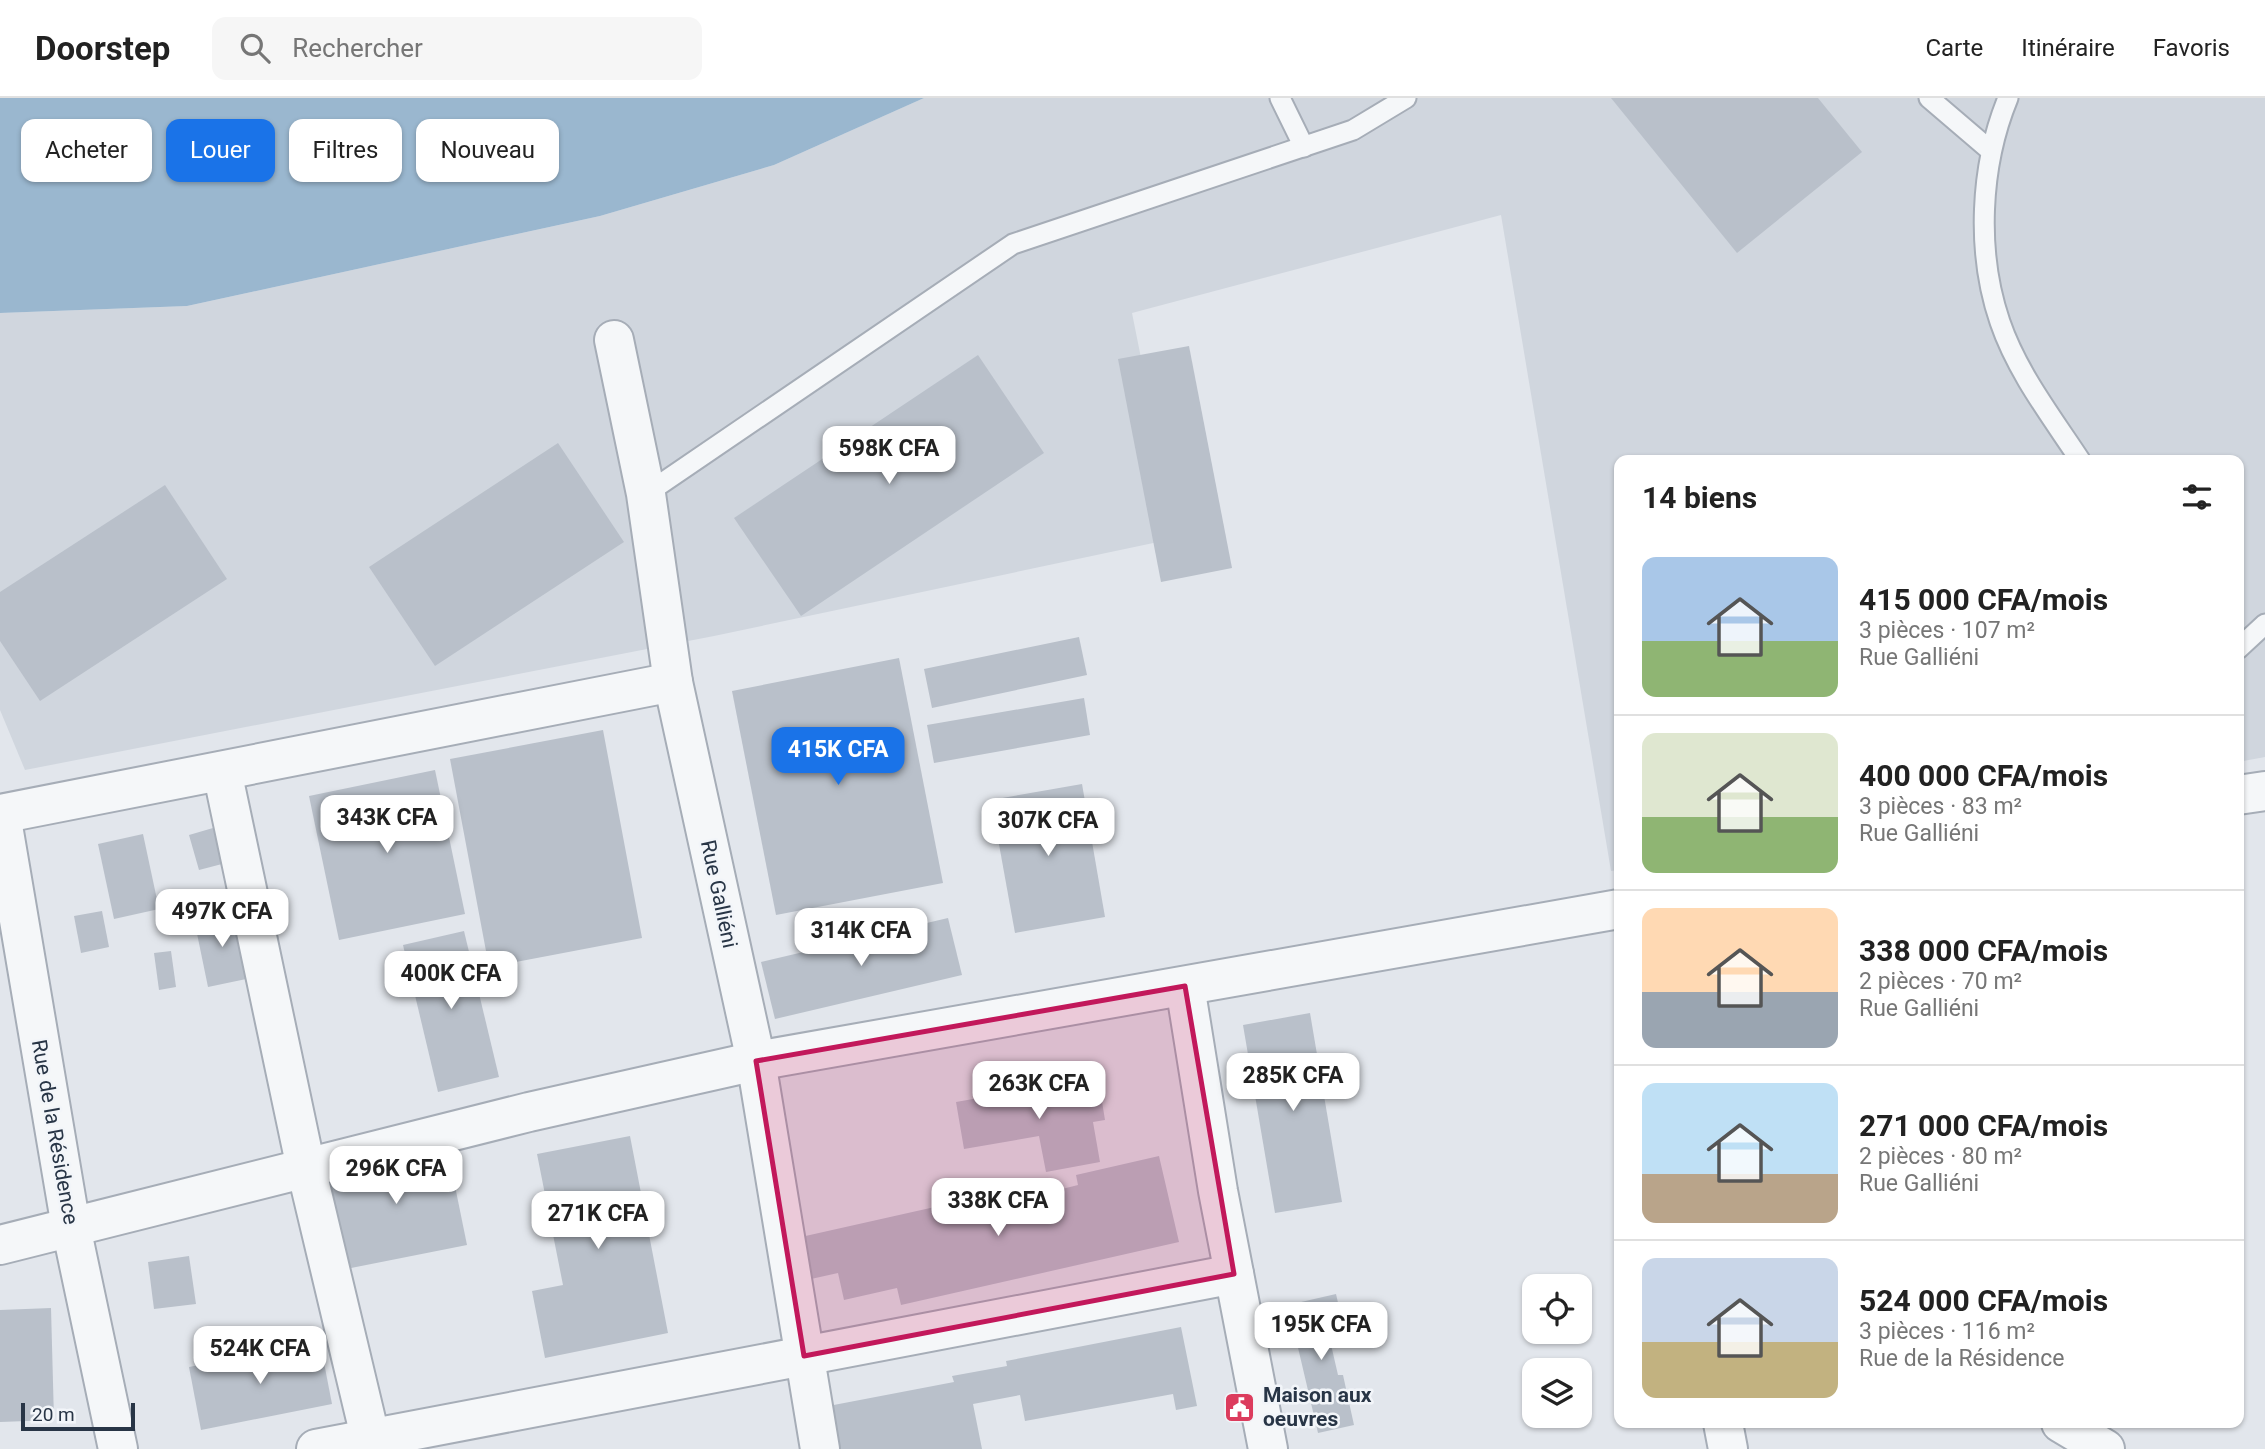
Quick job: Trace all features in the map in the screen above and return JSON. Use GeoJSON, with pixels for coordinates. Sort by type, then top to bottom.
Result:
{"type":"FeatureCollection","features":[{"type":"Feature","properties":{"kind":"street","name":"Rue Galliéni"},"geometry":{"type":"LineString","coordinates":[[614,340],[646,494],[673,682],[756,1060],[820,1449]]}},
{"type":"Feature","properties":{"kind":"street"},"geometry":{"type":"LineString","coordinates":[[0,814],[673,682]]}},
{"type":"Feature","properties":{"kind":"street"},"geometry":{"type":"LineString","coordinates":[[222,771],[306,1168],[372,1444]]}},
{"type":"Feature","properties":{"kind":"street"},"geometry":{"type":"LineString","coordinates":[[2244,794],[2265,791]]}},
{"type":"Feature","properties":{"kind":"street","name":"Rue de la Résidence"},"geometry":{"type":"LineString","coordinates":[[0,814],[71,1227],[118,1449]]}},
{"type":"Feature","properties":{"kind":"street"},"geometry":{"type":"LineString","coordinates":[[0,1245],[529,1112],[756,1060],[1614,910]]}},
{"type":"Feature","properties":{"kind":"street"},"geometry":{"type":"LineString","coordinates":[[1185,986],[1234,1274],[1268,1449]]}},
{"type":"Feature","properties":{"kind":"street"},"geometry":{"type":"LineString","coordinates":[[316,1449],[372,1444],[804,1356],[1234,1274]]}},
{"type":"Feature","properties":{"kind":"street"},"geometry":{"type":"LineString","coordinates":[[1724,1428],[1728,1449]]}},
{"type":"Feature","properties":{"kind":"street"},"geometry":{"type":"LineString","coordinates":[[2070,1428],[2105,1449]]}},
{"type":"Feature","properties":{"kind":"lane"},"geometry":{"type":"LineString","coordinates":[[1280,98],[1304,147]]}},
{"type":"Feature","properties":{"kind":"lane"},"geometry":{"type":"LineString","coordinates":[[646,494],[1013,244],[1353,130],[1406,98]]}},
{"type":"Feature","properties":{"kind":"lane"},"geometry":{"type":"LineString","coordinates":[[1929,98],[1991,151]]}},
{"type":"Feature","properties":{"kind":"lane"},"geometry":{"type":"LineString","coordinates":[[2008,98],[1991,151],[1985,214],[1987,274],[2000,323],[2024,373],[2077,455]]}},
{"type":"Feature","properties":{"kind":"lane"},"geometry":{"type":"LineString","coordinates":[[2244,643],[2265,624]]}},
{"type":"Feature","properties":{"kind":"highlighted area"},"geometry":{"type":"Polygon","coordinates":[[[1185,986],[1234,1274],[804,1356],[756,1061],[1185,986]]]}},
{"type":"Feature","properties":{"kind":"shaded area"},"geometry":{"type":"Polygon","coordinates":[[[924,98],[2265,98],[2265,757],[2244,761],[2244,455],[1614,455],[1614,871],[1611,871],[1501,215],[1132,313],[1177,538],[714,636],[25,770],[0,710],[0,313],[187,306],[600,216],[774,165],[924,98]]]}},
{"type":"Feature","properties":{"kind":"water"},"geometry":{"type":"Polygon","coordinates":[[[0,98],[924,98],[774,165],[600,216],[187,306],[0,313],[0,98]]]}},
{"type":"Feature","properties":{"kind":"building"},"geometry":{"type":"Polygon","coordinates":[[[1611,98],[1818,98],[1862,152],[1737,253],[1611,98]]]}},
{"type":"Feature","properties":{"kind":"building"},"geometry":{"type":"Polygon","coordinates":[[[1189,346],[1232,568],[1161,582],[1118,359],[1189,346]]]}},
{"type":"Feature","properties":{"kind":"building"},"geometry":{"type":"Polygon","coordinates":[[[978,355],[1044,453],[801,616],[734,518],[978,355]]]}},
{"type":"Feature","properties":{"kind":"building"},"geometry":{"type":"Polygon","coordinates":[[[558,443],[624,542],[435,666],[369,567],[558,443]]]}},
{"type":"Feature","properties":{"kind":"building"},"geometry":{"type":"Polygon","coordinates":[[[165,485],[227,579],[40,701],[0,641],[0,592],[165,485]]]}},
{"type":"Feature","properties":{"kind":"building"},"geometry":{"type":"Polygon","coordinates":[[[1079,637],[1087,675],[932,708],[924,669],[1079,637]]]}},
{"type":"Feature","properties":{"kind":"building"},"geometry":{"type":"Polygon","coordinates":[[[899,658],[943,883],[776,915],[732,691],[899,658]]]}},
{"type":"Feature","properties":{"kind":"building"},"geometry":{"type":"Polygon","coordinates":[[[1084,698],[1090,735],[934,763],[927,725],[1084,698]]]}},
{"type":"Feature","properties":{"kind":"building"},"geometry":{"type":"Polygon","coordinates":[[[603,730],[642,938],[489,967],[450,759],[603,730]]]}},
{"type":"Feature","properties":{"kind":"building"},"geometry":{"type":"Polygon","coordinates":[[[435,770],[465,914],[339,940],[309,796],[435,770]]]}},
{"type":"Feature","properties":{"kind":"building"},"geometry":{"type":"Polygon","coordinates":[[[1082,784],[1105,917],[1015,933],[991,800],[1082,784]]]}},
{"type":"Feature","properties":{"kind":"building"},"geometry":{"type":"Polygon","coordinates":[[[213,828],[222,864],[199,870],[189,835],[213,828]]]}},
{"type":"Feature","properties":{"kind":"building"},"geometry":{"type":"Polygon","coordinates":[[[143,834],[159,909],[114,919],[98,844],[143,834]]]}},
{"type":"Feature","properties":{"kind":"building"},"geometry":{"type":"Polygon","coordinates":[[[102,911],[109,947],[81,953],[74,916],[102,911]]]}},
{"type":"Feature","properties":{"kind":"building"},"geometry":{"type":"Polygon","coordinates":[[[237,911],[251,978],[208,987],[194,919],[237,911]]]}},
{"type":"Feature","properties":{"kind":"building"},"geometry":{"type":"Polygon","coordinates":[[[948,918],[962,975],[775,1019],[761,962],[948,918]]]}},
{"type":"Feature","properties":{"kind":"building"},"geometry":{"type":"Polygon","coordinates":[[[464,931],[499,1077],[438,1092],[403,945],[464,931]]]}},
{"type":"Feature","properties":{"kind":"building"},"geometry":{"type":"Polygon","coordinates":[[[171,951],[176,987],[159,990],[154,953],[171,951]]]}},
{"type":"Feature","properties":{"kind":"building"},"geometry":{"type":"Polygon","coordinates":[[[1310,1013],[1342,1202],[1275,1213],[1243,1025],[1310,1013]]]}},
{"type":"Feature","properties":{"kind":"building"},"geometry":{"type":"Polygon","coordinates":[[[1098,1077],[1105,1120],[1093,1122],[1100,1162],[1046,1172],[1039,1136],[964,1149],[956,1102],[1098,1077]]]}},
{"type":"Feature","properties":{"kind":"building"},"geometry":{"type":"Polygon","coordinates":[[[630,1136],[668,1333],[545,1358],[532,1291],[563,1285],[537,1154],[630,1136]]]}},
{"type":"Feature","properties":{"kind":"building"},"geometry":{"type":"Polygon","coordinates":[[[446,1142],[467,1245],[346,1269],[326,1167],[446,1142]]]}},
{"type":"Feature","properties":{"kind":"building"},"geometry":{"type":"Polygon","coordinates":[[[1159,1156],[1179,1242],[901,1305],[897,1288],[844,1300],[838,1273],[811,1279],[801,1237],[997,1193],[1002,1220],[1053,1208],[1050,1192],[1078,1185],[1076,1175],[1159,1156]]]}},
{"type":"Feature","properties":{"kind":"building"},"geometry":{"type":"Polygon","coordinates":[[[189,1256],[196,1304],[154,1309],[148,1262],[189,1256]]]}},
{"type":"Feature","properties":{"kind":"building"},"geometry":{"type":"Polygon","coordinates":[[[1336,1294],[1342,1320],[1326,1323],[1338,1375],[1343,1375],[1354,1425],[1318,1433],[1288,1305],[1336,1294]]]}},
{"type":"Feature","properties":{"kind":"building"},"geometry":{"type":"Polygon","coordinates":[[[51,1308],[54,1420],[0,1422],[0,1310],[51,1308]]]}},
{"type":"Feature","properties":{"kind":"building"},"geometry":{"type":"Polygon","coordinates":[[[1181,1327],[1197,1406],[1176,1410],[1173,1394],[1025,1421],[1020,1395],[973,1404],[982,1449],[825,1449],[818,1408],[954,1382],[952,1376],[1007,1366],[1006,1361],[1181,1327]]]}},
{"type":"Feature","properties":{"kind":"building"},"geometry":{"type":"Polygon","coordinates":[[[320,1342],[332,1404],[201,1430],[189,1367],[320,1342]]]}},
{"type":"Feature","properties":{"kind":"place","name":"Maison aux oeuvres"},"geometry":{"type":"Point","coordinates":[1240,1407]}}]}
